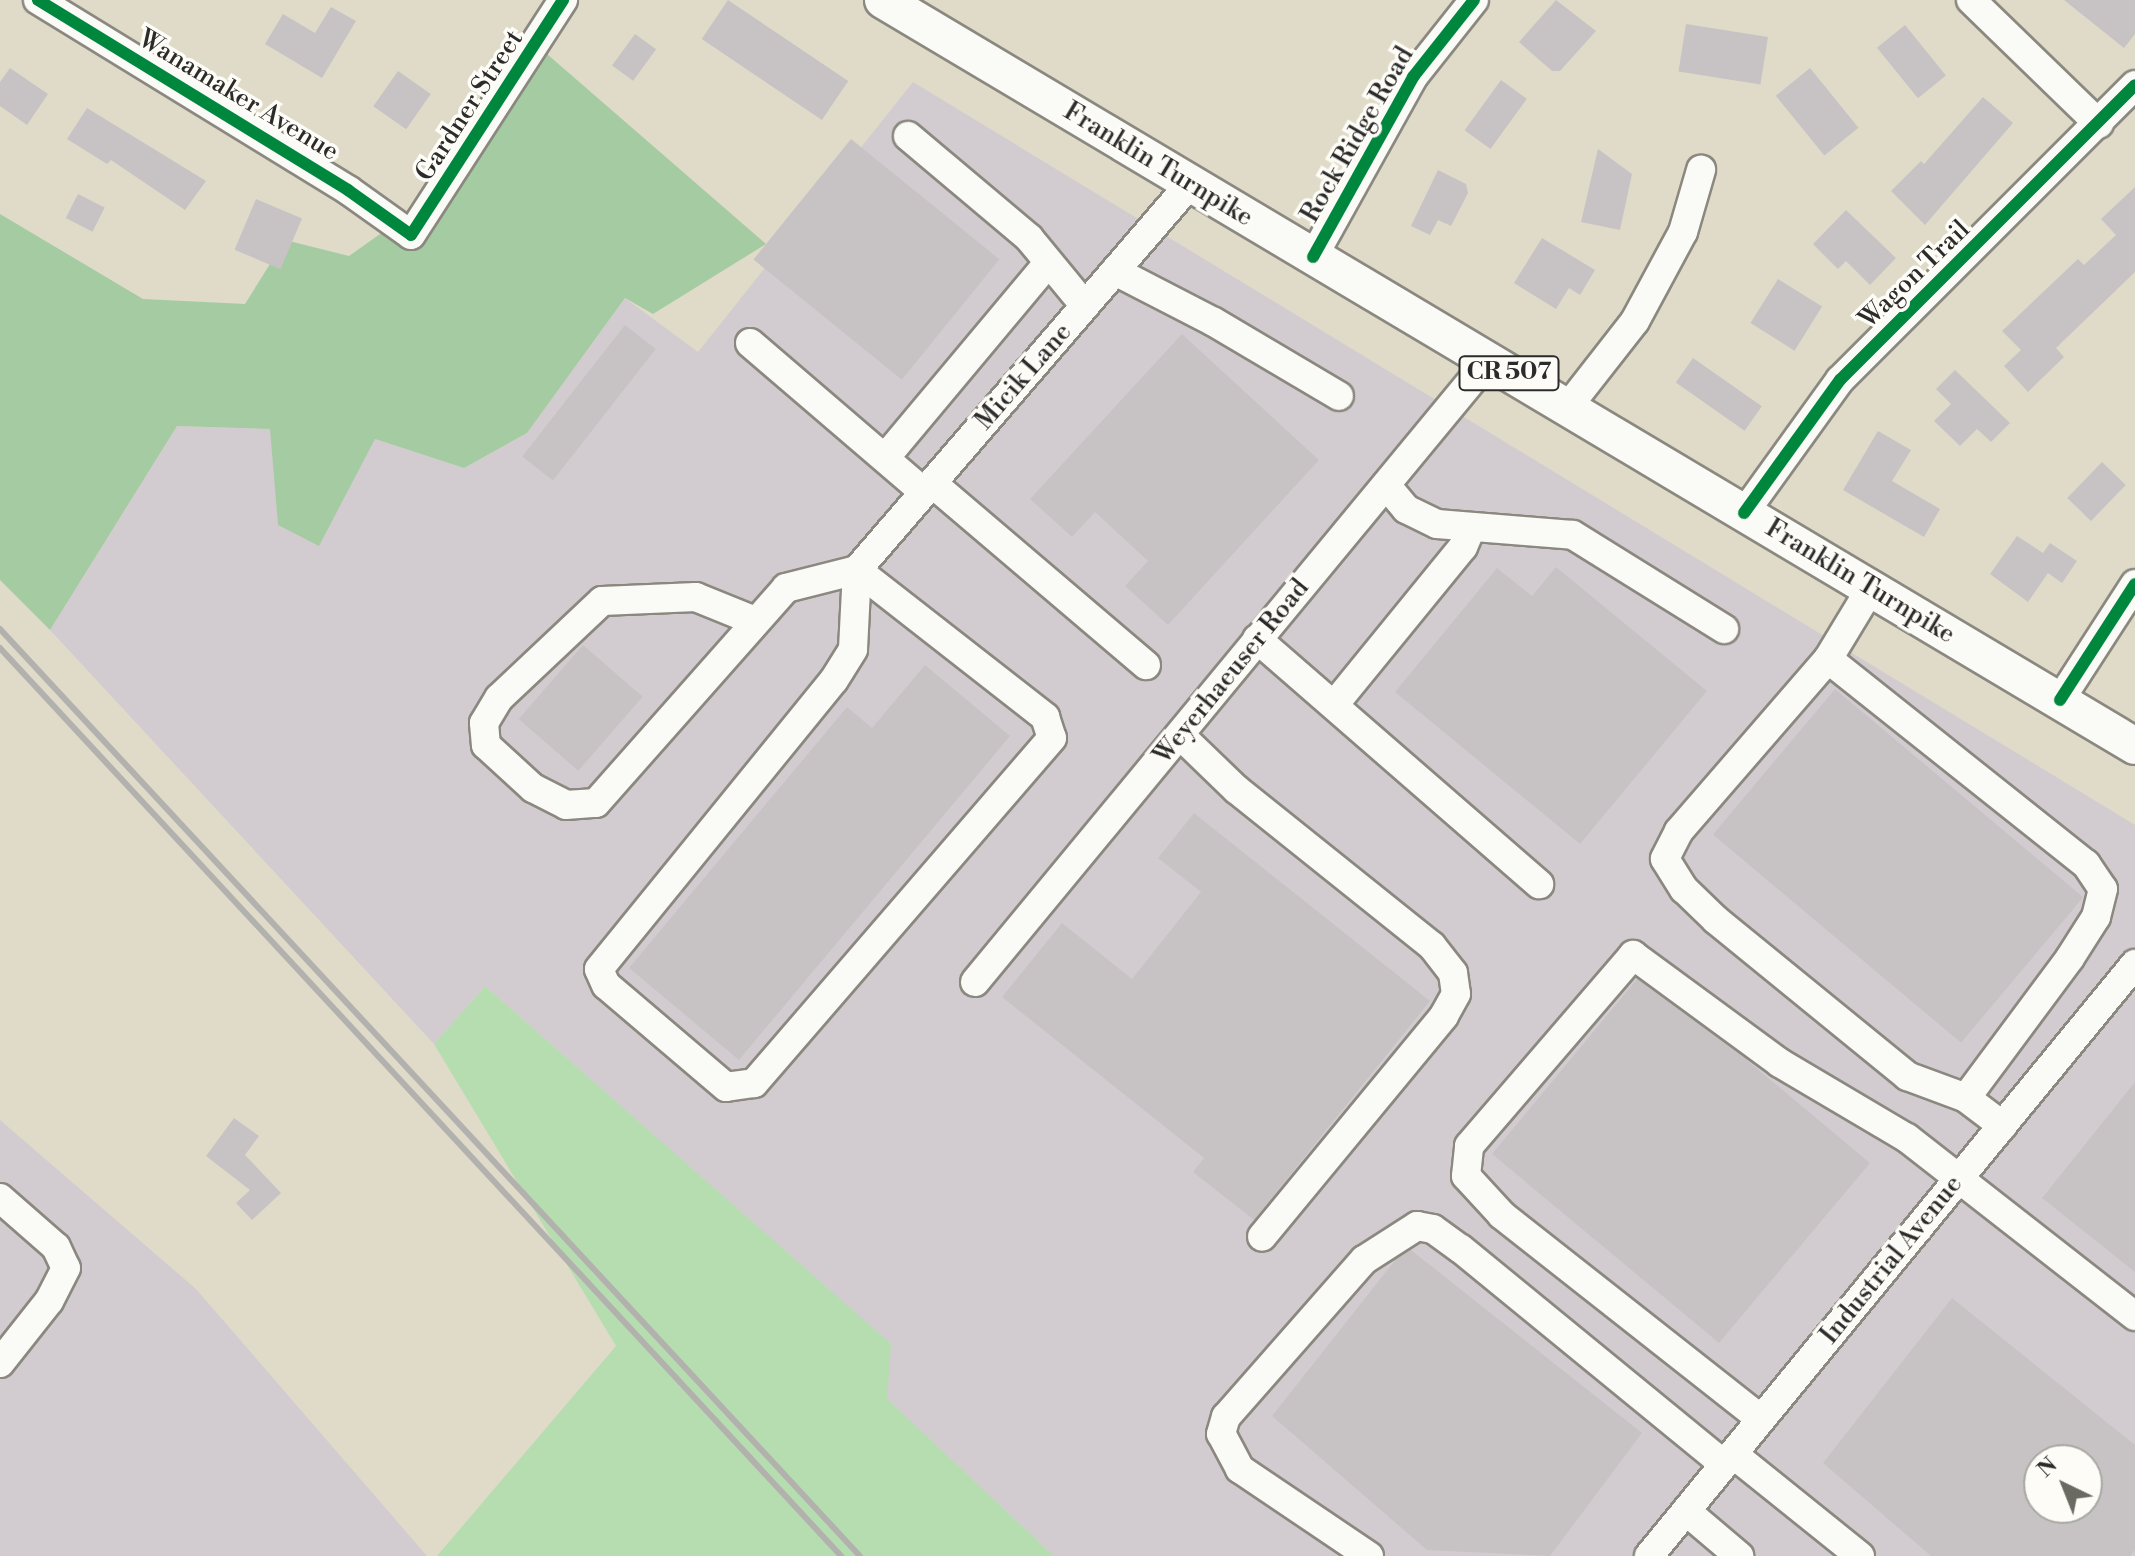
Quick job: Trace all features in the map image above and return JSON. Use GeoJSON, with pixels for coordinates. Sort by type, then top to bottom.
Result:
{"type":"FeatureCollection","features":[{"type":"Feature","properties":{"kind":"main road","name":"Franklin Turnpike"},"geometry":{"type":"LineString","coordinates":[[883,0],[2135,746]]}},
{"type":"Feature","properties":{"kind":"street","name":"Wanamaker Avenue"},"geometry":{"type":"LineString","coordinates":[[38,0],[348,190],[411,235]]}},
{"type":"Feature","properties":{"kind":"street","name":"Gardner Street"},"geometry":{"type":"LineString","coordinates":[[411,235],[563,0]]}},
{"type":"Feature","properties":{"kind":"street","name":"Rock Ridge Road"},"geometry":{"type":"LineString","coordinates":[[1313,257],[1413,77],[1474,0]]}},
{"type":"Feature","properties":{"kind":"street"},"geometry":{"type":"LineString","coordinates":[[1971,0],[2099,124]]}},
{"type":"Feature","properties":{"kind":"street","name":"Wagon Trail"},"geometry":{"type":"LineString","coordinates":[[1744,513],[1840,380],[2135,85]]}},
{"type":"Feature","properties":{"kind":"street"},"geometry":{"type":"LineString","coordinates":[[908,136],[1029,238],[1085,306]]}},
{"type":"Feature","properties":{"kind":"street"},"geometry":{"type":"LineString","coordinates":[[1567,408],[1635,321],[1683,232],[1701,170]]}},
{"type":"Feature","properties":{"kind":"street","name":"Micik Lane"},"geometry":{"type":"LineString","coordinates":[[857,570],[1190,184]]}},
{"type":"Feature","properties":{"kind":"street"},"geometry":{"type":"LineString","coordinates":[[885,458],[1048,263]]}},
{"type":"Feature","properties":{"kind":"street"},"geometry":{"type":"LineString","coordinates":[[1115,271],[1214,322],[1339,396]]}},
{"type":"Feature","properties":{"kind":"street"},"geometry":{"type":"LineString","coordinates":[[750,343],[885,458],[928,488],[1146,665]]}},
{"type":"Feature","properties":{"kind":"street","name":"Weyerhaeuser Road"},"geometry":{"type":"LineString","coordinates":[[975,982],[1488,361]]}},
{"type":"Feature","properties":{"kind":"street"},"geometry":{"type":"LineString","coordinates":[[1386,485],[1406,509],[1437,524],[1573,535],[1724,629]]}},
{"type":"Feature","properties":{"kind":"street"},"geometry":{"type":"LineString","coordinates":[[1334,705],[1463,547],[1471,528]]}},
{"type":"Feature","properties":{"kind":"street"},"geometry":{"type":"LineString","coordinates":[[857,570],[1045,717],[1052,738],[754,1083],[726,1087],[606,985],[599,969],[834,680],[853,649],[857,570]]}},
{"type":"Feature","properties":{"kind":"street"},"geometry":{"type":"LineString","coordinates":[[755,621],[696,597],[602,601],[499,698],[484,723],[486,745],[544,794],[566,805],[596,803],[786,588],[857,570]]}},
{"type":"Feature","properties":{"kind":"street"},"geometry":{"type":"LineString","coordinates":[[2060,700],[2135,584]]}},
{"type":"Feature","properties":{"kind":"street"},"geometry":{"type":"LineString","coordinates":[[1871,588],[1828,659],[1679,831],[1665,859],[1684,889],[1716,920],[1907,1076],[1966,1098],[2003,1126]]}},
{"type":"Feature","properties":{"kind":"street"},"geometry":{"type":"LineString","coordinates":[[1257,639],[1539,884]]}},
{"type":"Feature","properties":{"kind":"street"},"geometry":{"type":"LineString","coordinates":[[1828,659],[2086,864],[2103,889],[2096,917],[2070,958],[1966,1098]]}},
{"type":"Feature","properties":{"kind":"street"},"geometry":{"type":"LineString","coordinates":[[1180,735],[1236,789],[1432,946],[1453,973],[1456,994],[1444,1016],[1262,1237]]}},
{"type":"Feature","properties":{"kind":"street"},"geometry":{"type":"LineString","coordinates":[[1761,1419],[1481,1198],[1466,1176],[1469,1146],[1633,955],[1780,1063],[1907,1138],[2135,1316]]}},
{"type":"Feature","properties":{"kind":"street","name":"Industrial Avenue"},"geometry":{"type":"LineString","coordinates":[[1649,1556],[2135,964]]}},
{"type":"Feature","properties":{"kind":"street"},"geometry":{"type":"LineString","coordinates":[[0,1198],[56,1247],[66,1268],[49,1301],[0,1363]]}},
{"type":"Feature","properties":{"kind":"street"},"geometry":{"type":"LineString","coordinates":[[1369,1556],[1240,1469],[1221,1434],[1226,1417],[1364,1260],[1417,1226],[1433,1229],[1461,1249],[1728,1459],[1860,1556]]}},
{"type":"Feature","properties":{"kind":"street"},"geometry":{"type":"LineString","coordinates":[[1686,1511],[1739,1556]]}},
{"type":"Feature","properties":{"kind":"shaded area"},"geometry":{"type":"Polygon","coordinates":[[[913,82],[2135,825],[2135,1556],[1054,1556],[886,1399],[890,1344],[485,986],[434,1044],[50,630],[177,426],[271,429],[278,525],[375,439],[464,468],[527,433],[625,298],[698,352],[913,82]]]}},
{"type":"Feature","properties":{"kind":"shaded area"},"geometry":{"type":"Polygon","coordinates":[[[0,1120],[196,1289],[427,1556],[0,1556],[0,1120]]]}},
{"type":"Feature","properties":{"kind":"green space"},"geometry":{"type":"Polygon","coordinates":[[[532,41],[766,244],[653,314],[625,298],[527,433],[464,468],[375,439],[319,546],[278,525],[270,429],[177,426],[50,630],[0,580],[0,214],[143,299],[245,304],[285,240],[349,256],[421,205],[532,41]]]}},
{"type":"Feature","properties":{"kind":"green space"},"geometry":{"type":"Polygon","coordinates":[[[485,986],[891,1344],[887,1399],[1054,1556],[437,1556],[616,1346],[434,1044],[485,986]]]}},
{"type":"Feature","properties":{"kind":"building"},"geometry":{"type":"Polygon","coordinates":[[[728,0],[848,81],[822,120],[702,39],[728,0]]]}},
{"type":"Feature","properties":{"kind":"building"},"geometry":{"type":"Polygon","coordinates":[[[1556,0],[1596,31],[1560,71],[1552,71],[1519,42],[1556,0]]]}},
{"type":"Feature","properties":{"kind":"building"},"geometry":{"type":"Polygon","coordinates":[[[2064,0],[2135,0],[2135,34],[2124,48],[2064,0]]]}},
{"type":"Feature","properties":{"kind":"building"},"geometry":{"type":"Polygon","coordinates":[[[331,7],[356,21],[322,78],[265,44],[283,14],[315,33],[331,7]]]}},
{"type":"Feature","properties":{"kind":"building"},"geometry":{"type":"Polygon","coordinates":[[[1686,24],[1768,37],[1760,84],[1678,71],[1686,24]]]}},
{"type":"Feature","properties":{"kind":"building"},"geometry":{"type":"Polygon","coordinates":[[[1905,25],[1946,76],[1918,98],[1877,48],[1905,25]]]}},
{"type":"Feature","properties":{"kind":"building"},"geometry":{"type":"Polygon","coordinates":[[[635,34],[656,49],[633,81],[612,66],[635,34]]]}},
{"type":"Feature","properties":{"kind":"building"},"geometry":{"type":"Polygon","coordinates":[[[10,68],[48,94],[27,125],[0,106],[0,82],[10,68]]]}},
{"type":"Feature","properties":{"kind":"building"},"geometry":{"type":"Polygon","coordinates":[[[1810,68],[1858,128],[1824,156],[1776,96],[1810,68]]]}},
{"type":"Feature","properties":{"kind":"building"},"geometry":{"type":"Polygon","coordinates":[[[398,71],[431,94],[406,129],[373,106],[398,71]]]}},
{"type":"Feature","properties":{"kind":"building"},"geometry":{"type":"Polygon","coordinates":[[[1501,80],[1527,99],[1490,149],[1465,130],[1501,80]]]}},
{"type":"Feature","properties":{"kind":"building"},"geometry":{"type":"Polygon","coordinates":[[[1983,97],[2013,123],[1925,225],[1891,191],[1921,161],[1924,164],[1983,97]]]}},
{"type":"Feature","properties":{"kind":"building"},"geometry":{"type":"Polygon","coordinates":[[[87,108],[206,181],[185,210],[111,160],[107,164],[67,139],[87,108]]]}},
{"type":"Feature","properties":{"kind":"building"},"geometry":{"type":"Polygon","coordinates":[[[851,139],[999,259],[902,380],[753,259],[851,139]]]}},
{"type":"Feature","properties":{"kind":"building"},"geometry":{"type":"Polygon","coordinates":[[[1598,149],[1632,174],[1620,230],[1581,222],[1598,149]]]}},
{"type":"Feature","properties":{"kind":"building"},"geometry":{"type":"Polygon","coordinates":[[[1438,170],[1466,184],[1468,193],[1451,226],[1438,220],[1430,235],[1411,226],[1438,170]]]}},
{"type":"Feature","properties":{"kind":"building"},"geometry":{"type":"Polygon","coordinates":[[[2135,187],[2135,272],[2056,348],[2064,357],[2028,392],[2004,366],[2021,350],[2002,331],[2078,259],[2084,265],[2116,235],[2101,219],[2135,187]]]}},
{"type":"Feature","properties":{"kind":"building"},"geometry":{"type":"Polygon","coordinates":[[[78,194],[105,208],[92,232],[66,218],[78,194]]]}},
{"type":"Feature","properties":{"kind":"building"},"geometry":{"type":"Polygon","coordinates":[[[256,199],[302,219],[281,269],[235,250],[256,199]]]}},
{"type":"Feature","properties":{"kind":"building"},"geometry":{"type":"Polygon","coordinates":[[[1846,210],[1896,258],[1870,285],[1846,261],[1838,269],[1813,244],[1846,210]]]}},
{"type":"Feature","properties":{"kind":"building"},"geometry":{"type":"Polygon","coordinates":[[[1542,238],[1595,270],[1580,295],[1569,288],[1556,309],[1514,283],[1542,238]]]}},
{"type":"Feature","properties":{"kind":"building"},"geometry":{"type":"Polygon","coordinates":[[[1778,279],[1822,307],[1795,351],[1750,323],[1778,279]]]}},
{"type":"Feature","properties":{"kind":"building"},"geometry":{"type":"Polygon","coordinates":[[[625,325],[656,349],[553,481],[522,457],[625,325]]]}},
{"type":"Feature","properties":{"kind":"building"},"geometry":{"type":"Polygon","coordinates":[[[1182,334],[1319,460],[1168,625],[1125,586],[1148,561],[1095,512],[1072,537],[1030,499],[1182,334]]]}},
{"type":"Feature","properties":{"kind":"building"},"geometry":{"type":"Polygon","coordinates":[[[1693,358],[1762,406],[1745,431],[1676,383],[1693,358]]]}},
{"type":"Feature","properties":{"kind":"building"},"geometry":{"type":"Polygon","coordinates":[[[1955,370],[2010,423],[1991,442],[1977,429],[1960,446],[1934,421],[1951,404],[1936,389],[1955,370]]]}},
{"type":"Feature","properties":{"kind":"building"},"geometry":{"type":"Polygon","coordinates":[[[1878,431],[1911,450],[1892,481],[1940,509],[1924,537],[1843,490],[1878,431]]]}},
{"type":"Feature","properties":{"kind":"building"},"geometry":{"type":"Polygon","coordinates":[[[2102,462],[2126,485],[2091,521],[2067,498],[2102,462]]]}},
{"type":"Feature","properties":{"kind":"building"},"geometry":{"type":"Polygon","coordinates":[[[2017,536],[2043,553],[2050,543],[2077,561],[2062,583],[2048,573],[2028,602],[1990,574],[2017,536]]]}},
{"type":"Feature","properties":{"kind":"building"},"geometry":{"type":"Polygon","coordinates":[[[1556,567],[1707,691],[1580,844],[1395,692],[1497,568],[1532,596],[1556,567]]]}},
{"type":"Feature","properties":{"kind":"building"},"geometry":{"type":"Polygon","coordinates":[[[583,645],[643,697],[578,771],[519,719],[583,645]]]}},
{"type":"Feature","properties":{"kind":"building"},"geometry":{"type":"Polygon","coordinates":[[[925,665],[1010,736],[739,1060],[629,968],[847,707],[872,728],[925,665]]]}},
{"type":"Feature","properties":{"kind":"building"},"geometry":{"type":"Polygon","coordinates":[[[1835,689],[2083,897],[1961,1043],[1713,835],[1835,689]]]}},
{"type":"Feature","properties":{"kind":"building"},"geometry":{"type":"Polygon","coordinates":[[[1194,813],[1430,1001],[1254,1220],[1193,1172],[1204,1158],[1002,997],[1062,923],[1132,979],[1201,892],[1158,858],[1194,813]]]}},
{"type":"Feature","properties":{"kind":"building"},"geometry":{"type":"Polygon","coordinates":[[[1637,979],[1742,1056],[1870,1163],[1719,1343],[1492,1154],[1637,979]]]}},
{"type":"Feature","properties":{"kind":"building"},"geometry":{"type":"Polygon","coordinates":[[[2135,1082],[2135,1272],[2042,1198],[2135,1082]]]}},
{"type":"Feature","properties":{"kind":"building"},"geometry":{"type":"Polygon","coordinates":[[[234,1118],[259,1136],[245,1155],[281,1193],[252,1220],[236,1203],[250,1190],[206,1156],[234,1118]]]}},
{"type":"Feature","properties":{"kind":"building"},"geometry":{"type":"Polygon","coordinates":[[[1411,1250],[1642,1433],[1550,1556],[1427,1550],[1272,1416],[1396,1259],[1411,1250]]]}},
{"type":"Feature","properties":{"kind":"building"},"geometry":{"type":"Polygon","coordinates":[[[1952,1298],[2135,1445],[2135,1550],[2130,1556],[1931,1556],[1823,1463],[1952,1298]]]}},
{"type":"Feature","properties":{"kind":"railway"},"geometry":{"type":"LineString","coordinates":[[0,629],[860,1556]]}},
{"type":"Feature","properties":{"kind":"railway"},"geometry":{"type":"LineString","coordinates":[[0,648],[841,1556]]}},
{"type":"Feature","properties":{"kind":"cycle path"},"geometry":{"type":"LineString","coordinates":[[38,0],[348,190],[411,235],[563,0]]}},
{"type":"Feature","properties":{"kind":"cycle path"},"geometry":{"type":"LineString","coordinates":[[1313,257],[1413,77],[1474,0]]}},
{"type":"Feature","properties":{"kind":"cycle path"},"geometry":{"type":"LineString","coordinates":[[1744,513],[1840,380],[2135,85]]}},
{"type":"Feature","properties":{"kind":"cycle path"},"geometry":{"type":"LineString","coordinates":[[2060,700],[2135,584]]}}]}
